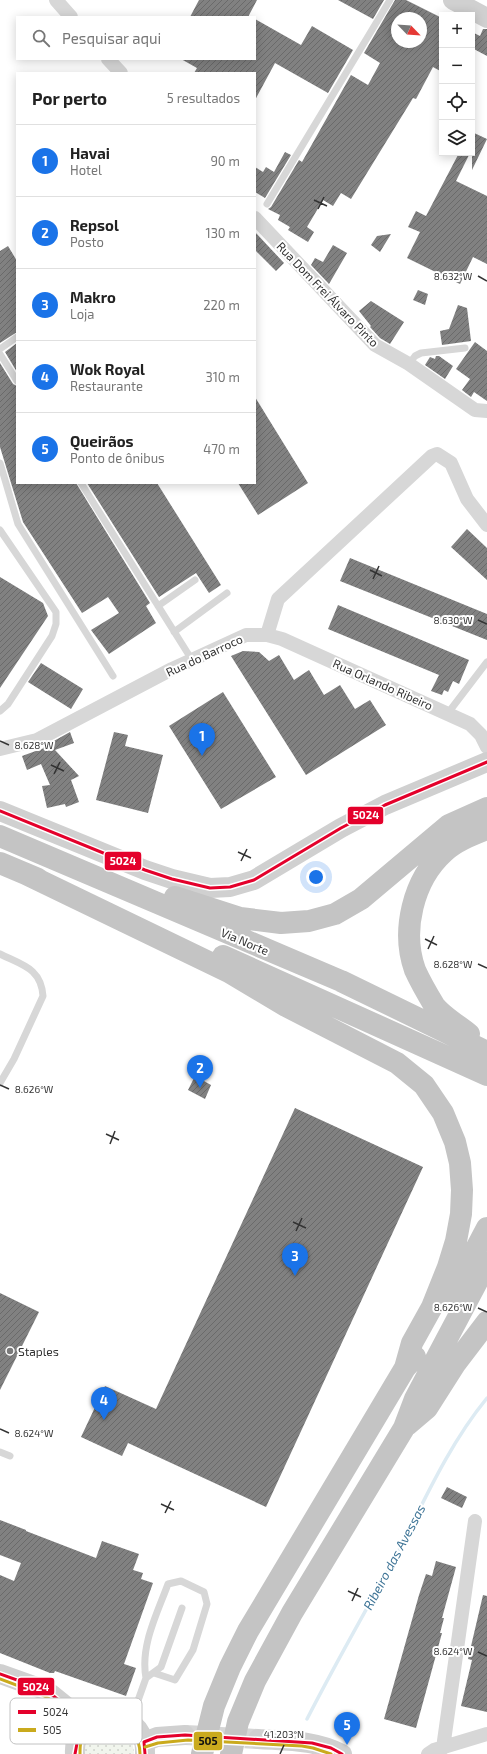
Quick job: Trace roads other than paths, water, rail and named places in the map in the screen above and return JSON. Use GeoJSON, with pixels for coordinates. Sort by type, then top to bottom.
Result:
{"type":"FeatureCollection","features":[{"type":"Feature","properties":{"kind":"highway"},"geometry":{"type":"LineString","coordinates":[[84,873],[176,897],[240,918],[281,923],[309,921],[335,914],[361,899],[449,825],[487,808]]}},
{"type":"Feature","properties":{"kind":"highway"},"geometry":{"type":"LineString","coordinates":[[487,829],[461,840],[444,852],[431,867],[420,885],[413,906],[409,945],[415,970],[435,1006],[487,1049]]}},
{"type":"Feature","properties":{"kind":"highway","name":"Via Norte"},"geometry":{"type":"LineString","coordinates":[[0,836],[341,981],[487,1052]]}},
{"type":"Feature","properties":{"kind":"highway","name":"Via Norte"},"geometry":{"type":"LineString","coordinates":[[0,863],[253,968],[487,1075]]}},
{"type":"Feature","properties":{"kind":"highway"},"geometry":{"type":"LineString","coordinates":[[24,873],[229,972],[286,1006],[396,1063],[424,1085],[443,1113],[455,1142],[460,1163],[462,1190],[461,1214],[456,1241],[448,1267],[432,1307],[412,1343],[405,1368]]}},
{"type":"Feature","properties":{"kind":"highway"},"geometry":{"type":"LineString","coordinates":[[202,1754],[214,1706],[230,1667],[248,1631],[405,1368],[424,1347],[487,1228]]}},
{"type":"Feature","properties":{"kind":"highway"},"geometry":{"type":"LineString","coordinates":[[231,1754],[238,1722],[255,1681],[300,1600],[404,1428],[415,1399],[487,1264]]}},
{"type":"Feature","properties":{"kind":"highway"},"geometry":{"type":"LineString","coordinates":[[404,1428],[427,1408],[455,1364],[487,1322]]}},
{"type":"Feature","properties":{"kind":"street"},"geometry":{"type":"LineString","coordinates":[[56,0],[70,16]]}},
{"type":"Feature","properties":{"kind":"street"},"geometry":{"type":"LineString","coordinates":[[453,0],[487,18]]}},
{"type":"Feature","properties":{"kind":"street"},"geometry":{"type":"LineString","coordinates":[[109,60],[118,72]]}},
{"type":"Feature","properties":{"kind":"street","name":"Rua Dom Frei Álvaro Pinto"},"geometry":{"type":"LineString","coordinates":[[256,219],[362,333],[375,345],[409,364],[475,410],[487,411]]}},
{"type":"Feature","properties":{"kind":"street"},"geometry":{"type":"LineString","coordinates":[[267,635],[278,599],[432,456],[438,454],[451,463],[467,499],[487,525]]}},
{"type":"Feature","properties":{"kind":"street","name":"Rua do Barroco"},"geometry":{"type":"LineString","coordinates":[[0,749],[37,740],[172,669],[246,635],[267,635]]}},
{"type":"Feature","properties":{"kind":"street","name":"Rua Orlando Ribeiro"},"geometry":{"type":"LineString","coordinates":[[267,635],[282,639],[448,713],[476,728],[487,747]]}},
{"type":"Feature","properties":{"kind":"street"},"geometry":{"type":"LineString","coordinates":[[0,811],[145,870],[210,888],[230,887],[254,880],[341,828],[385,805],[487,762]]}},
{"type":"Feature","properties":{"kind":"street"},"geometry":{"type":"LineString","coordinates":[[443,1748],[474,1521]]}},
{"type":"Feature","properties":{"kind":"street"},"geometry":{"type":"LineString","coordinates":[[0,1674],[42,1689],[54,1698]]}},
{"type":"Feature","properties":{"kind":"street"},"geometry":{"type":"LineString","coordinates":[[428,1754],[487,1734]]}},
{"type":"Feature","properties":{"kind":"street"},"geometry":{"type":"LineString","coordinates":[[144,1748],[156,1737],[185,1735]]}},
{"type":"Feature","properties":{"kind":"street"},"geometry":{"type":"LineString","coordinates":[[258,1739],[312,1743],[331,1748],[342,1754]]}},
{"type":"Feature","properties":{"kind":"street"},"geometry":{"type":"LineString","coordinates":[[76,1744],[76,1754]]}},
{"type":"Feature","properties":{"kind":"lane"},"geometry":{"type":"LineString","coordinates":[[267,204],[390,0]]}},
{"type":"Feature","properties":{"kind":"lane"},"geometry":{"type":"LineString","coordinates":[[0,349],[16,338]]}},
{"type":"Feature","properties":{"kind":"lane"},"geometry":{"type":"LineString","coordinates":[[409,364],[415,356],[421,353],[465,348]]}},
{"type":"Feature","properties":{"kind":"lane"},"geometry":{"type":"LineString","coordinates":[[0,354],[16,380]]}},
{"type":"Feature","properties":{"kind":"lane"},"geometry":{"type":"LineString","coordinates":[[0,462],[18,524],[113,676]]}},
{"type":"Feature","properties":{"kind":"lane"},"geometry":{"type":"LineString","coordinates":[[82,484],[192,660]]}},
{"type":"Feature","properties":{"kind":"lane"},"geometry":{"type":"LineString","coordinates":[[0,530],[56,612],[56,624],[52,636],[8,704],[0,711]]}},
{"type":"Feature","properties":{"kind":"lane"},"geometry":{"type":"LineString","coordinates":[[158,606],[195,580]]}},
{"type":"Feature","properties":{"kind":"lane"},"geometry":{"type":"LineString","coordinates":[[174,632],[227,593]]}},
{"type":"Feature","properties":{"kind":"lane"},"geometry":{"type":"LineString","coordinates":[[448,713],[487,662]]}},
{"type":"Feature","properties":{"kind":"lane"},"geometry":{"type":"LineString","coordinates":[[0,954],[33,971],[38,977],[42,986],[42,996],[1,1079]]}},
{"type":"Feature","properties":{"kind":"lane"},"geometry":{"type":"LineString","coordinates":[[0,1452],[10,1456]]}},
{"type":"Feature","properties":{"kind":"lane"},"geometry":{"type":"LineString","coordinates":[[139,1698],[146,1678],[144,1666],[149,1634],[168,1584],[181,1581],[204,1592],[207,1604],[193,1650],[175,1680],[154,1673]]}},
{"type":"Feature","properties":{"kind":"lane"},"geometry":{"type":"LineString","coordinates":[[146,1678],[162,1667],[182,1608]]}},
{"type":"Feature","properties":{"kind":"waterway","name":"Ribeiro das Avessas"},"geometry":{"type":"LineString","coordinates":[[307,1719],[396,1556],[437,1474],[473,1416],[487,1398]]}},
{"type":"Feature","properties":{"kind":"tunnel"},"geometry":{"type":"LineString","coordinates":[[185,1735],[258,1739]]}},
{"type":"Feature","properties":{"kind":"place","name":"Havai"},"geometry":{"type":"Point","coordinates":[202,756]}},
{"type":"Feature","properties":{"kind":"place","name":"Repsol"},"geometry":{"type":"Point","coordinates":[200,1088]}},
{"type":"Feature","properties":{"kind":"place","name":"Makro"},"geometry":{"type":"Point","coordinates":[295,1276]}},
{"type":"Feature","properties":{"kind":"place","name":"Staples"},"geometry":{"type":"Point","coordinates":[10,1351]}},
{"type":"Feature","properties":{"kind":"place","name":"Wok Royal"},"geometry":{"type":"Point","coordinates":[104,1420]}},
{"type":"Feature","properties":{"kind":"place","name":"Queirãos"},"geometry":{"type":"Point","coordinates":[347,1745]}}]}
